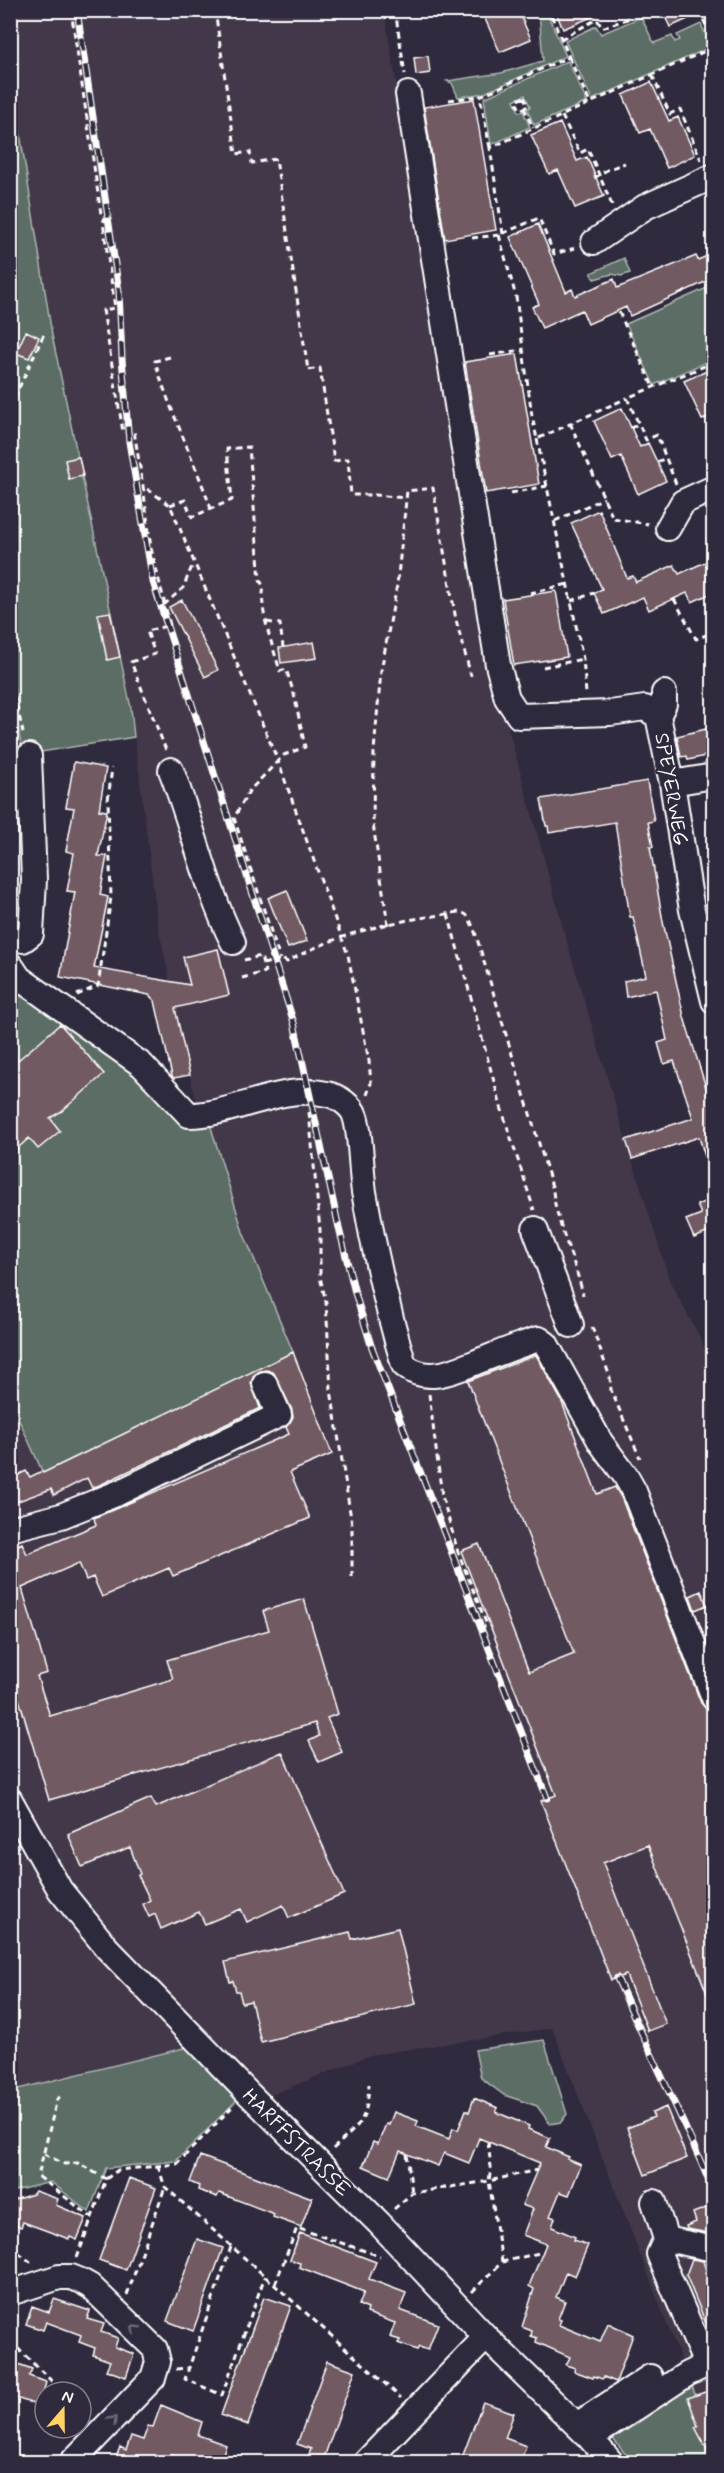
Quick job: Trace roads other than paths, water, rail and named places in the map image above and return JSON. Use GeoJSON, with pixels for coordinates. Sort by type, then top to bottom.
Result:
{"type":"FeatureCollection","features":[{"type":"Feature","properties":{"kind":"street","name":"SPEYERWEG"},"geometry":{"type":"LineString","coordinates":[[408,94],[498,665],[507,698],[519,716],[588,714],[645,708],[658,716],[672,783],[692,910],[714,1001]]}},
{"type":"Feature","properties":{"kind":"street"},"geometry":{"type":"LineString","coordinates":[[594,242],[645,207],[711,177]]}},
{"type":"Feature","properties":{"kind":"street"},"geometry":{"type":"LineString","coordinates":[[668,528],[683,502],[714,488]]}},
{"type":"Feature","properties":{"kind":"street"},"geometry":{"type":"LineString","coordinates":[[658,716],[664,704],[664,693]]}},
{"type":"Feature","properties":{"kind":"street"},"geometry":{"type":"LineString","coordinates":[[29,756],[34,880],[31,934],[17,934],[20,957],[11,966],[19,978],[142,1065],[189,1115],[206,1115],[272,1097],[305,1093],[329,1094],[340,1099],[355,1114],[362,1179],[385,1303],[404,1365],[410,1371],[426,1374],[455,1372],[484,1358],[539,1339],[580,1321],[535,1229]]}},
{"type":"Feature","properties":{"kind":"street"},"geometry":{"type":"LineString","coordinates":[[171,770],[222,921],[235,952]]}},
{"type":"Feature","properties":{"kind":"street"},"geometry":{"type":"LineString","coordinates":[[672,783],[714,776]]}},
{"type":"Feature","properties":{"kind":"street"},"geometry":{"type":"LineString","coordinates":[[539,1339],[546,1344],[601,1443],[634,1491],[714,1698]]}},
{"type":"Feature","properties":{"kind":"street"},"geometry":{"type":"LineString","coordinates":[[10,1529],[61,1516],[118,1493],[279,1415],[265,1384]]}},
{"type":"Feature","properties":{"kind":"street","name":"HARFFSTRASSE"},"geometry":{"type":"LineString","coordinates":[[10,1800],[55,1882],[79,1916],[107,1948],[379,2223],[486,2337],[584,2432],[611,2463]]}},
{"type":"Feature","properties":{"kind":"street"},"geometry":{"type":"LineString","coordinates":[[584,2432],[710,2363],[659,2254],[666,2239],[654,2202]]}},
{"type":"Feature","properties":{"kind":"street"},"geometry":{"type":"LineString","coordinates":[[666,2239],[714,2249]]}},
{"type":"Feature","properties":{"kind":"street"},"geometry":{"type":"LineString","coordinates":[[10,2292],[58,2277],[71,2277],[90,2286],[155,2349],[158,2356],[157,2371],[153,2378],[72,2463]]}},
{"type":"Feature","properties":{"kind":"street"},"geometry":{"type":"LineString","coordinates":[[366,2463],[486,2337]]}},
{"type":"Feature","properties":{"kind":"street"},"geometry":{"type":"LineString","coordinates":[[584,2432],[650,2377]]}},
{"type":"Feature","properties":{"kind":"railway"},"geometry":{"type":"LineString","coordinates":[[77,10],[119,291],[129,442],[153,582],[294,1023],[339,1228],[371,1345],[547,1798]]}},
{"type":"Feature","properties":{"kind":"railway"},"geometry":{"type":"LineString","coordinates":[[617,1978],[714,2193]]}}]}
